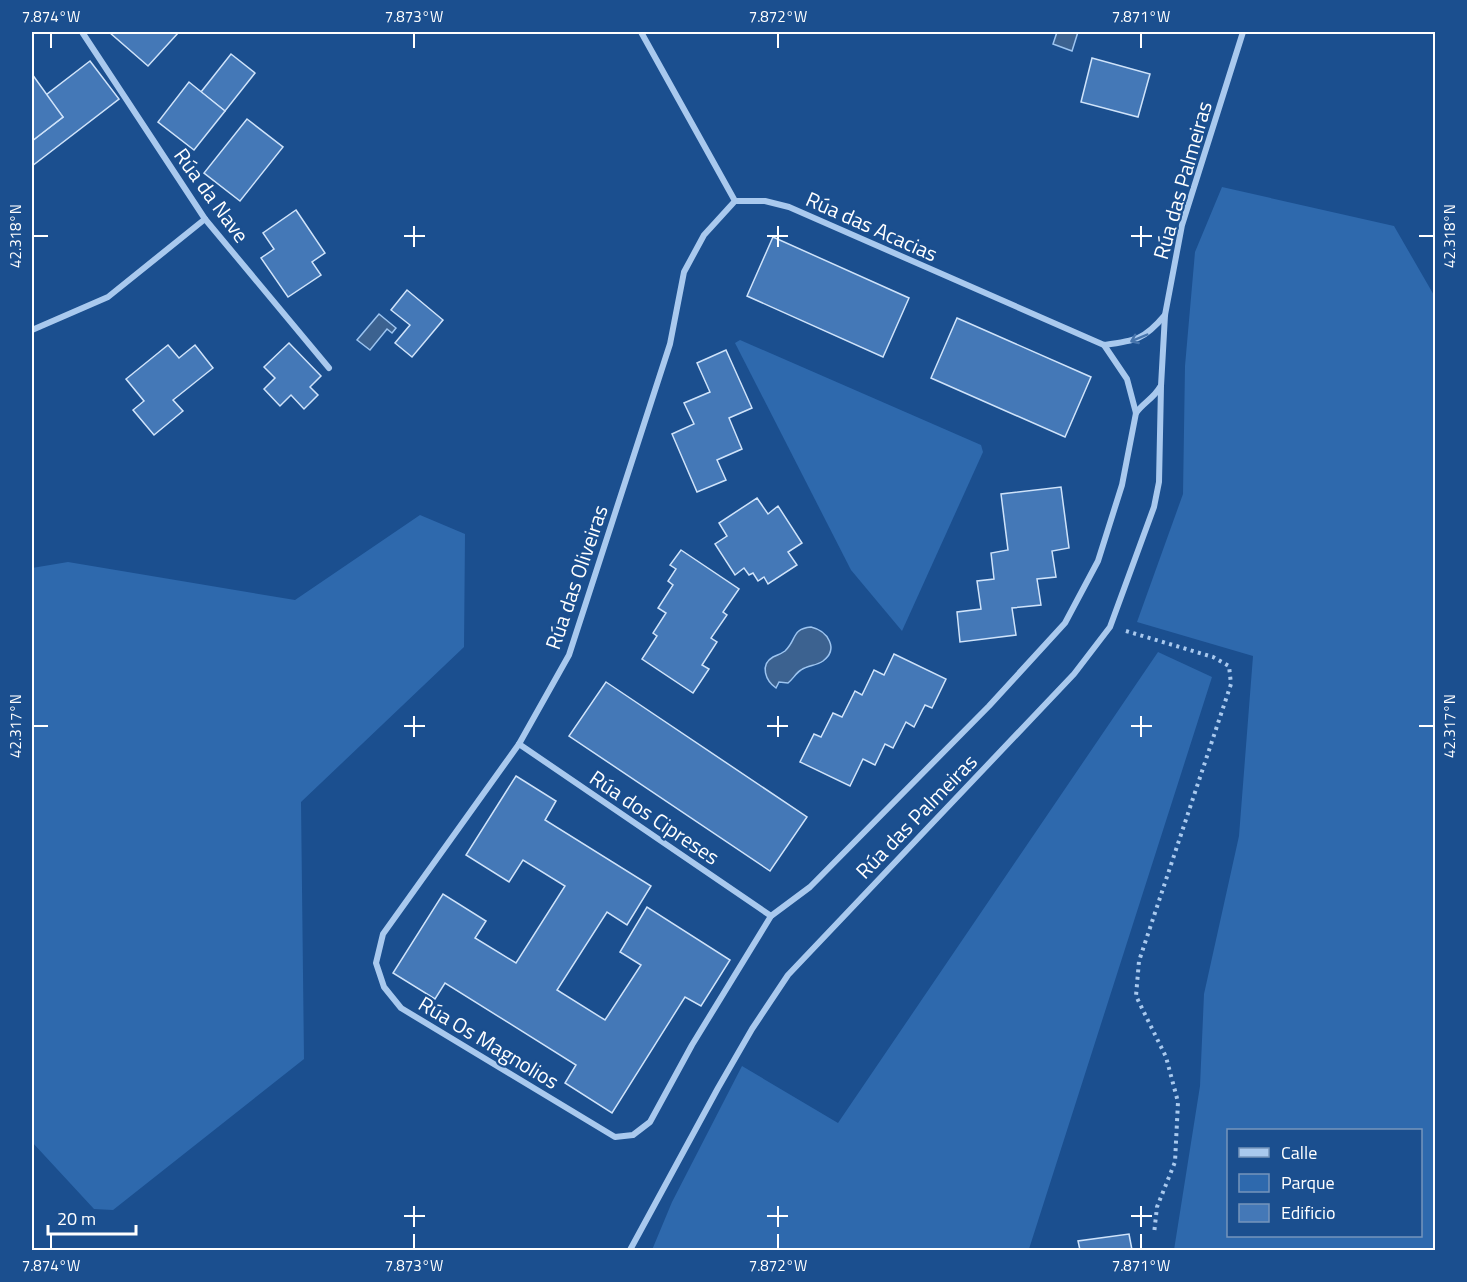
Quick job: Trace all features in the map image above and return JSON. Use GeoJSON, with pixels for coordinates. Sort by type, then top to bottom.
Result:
{"type":"FeatureCollection","features":[{"type":"Feature","properties":{"kind":"street","name":"Rúa da Nave"},"geometry":{"type":"LineString","coordinates":[[82,32],[206,219],[329,368]]}},
{"type":"Feature","properties":{"kind":"street"},"geometry":{"type":"LineString","coordinates":[[641,32],[735,201]]}},
{"type":"Feature","properties":{"kind":"street","name":"Rúa das Palmeiras"},"geometry":{"type":"LineString","coordinates":[[630,1251],[752,1029],[788,975],[1074,674],[1110,627],[1154,507],[1159,482],[1165,315],[1182,225],[1243,32]]}},
{"type":"Feature","properties":{"kind":"street","name":"Rúa das Acacias"},"geometry":{"type":"LineString","coordinates":[[735,201],[765,201],[789,207],[1104,345]]}},
{"type":"Feature","properties":{"kind":"street","name":"Rúa das Oliveiras"},"geometry":{"type":"LineString","coordinates":[[383,934],[519,744],[569,655],[670,345],[684,272],[704,235],[735,201]]}},
{"type":"Feature","properties":{"kind":"street"},"geometry":{"type":"LineString","coordinates":[[32,330],[108,297],[206,219]]}},
{"type":"Feature","properties":{"kind":"street"},"geometry":{"type":"LineString","coordinates":[[1104,345],[1128,342],[1150,333],[1165,315]]}},
{"type":"Feature","properties":{"kind":"street","name":"Rúa das Palmeiras"},"geometry":{"type":"LineString","coordinates":[[633,1135],[650,1122],[692,1045],[771,916],[818,879],[989,706],[1065,623],[1098,561],[1122,485],[1136,413],[1127,379],[1104,345]]}},
{"type":"Feature","properties":{"kind":"street"},"geometry":{"type":"LineString","coordinates":[[1136,413],[1161,386]]}},
{"type":"Feature","properties":{"kind":"street","name":"Rúa dos Cipreses"},"geometry":{"type":"LineString","coordinates":[[519,744],[771,916]]}},
{"type":"Feature","properties":{"kind":"street","name":"Rúa Os Magnolios"},"geometry":{"type":"LineString","coordinates":[[383,934],[376,963],[384,987],[401,1008],[615,1137],[633,1135]]}},
{"type":"Feature","properties":{"kind":"path"},"geometry":{"type":"LineString","coordinates":[[1110,627],[1213,657],[1229,666],[1231,684],[1139,961],[1136,996],[1166,1057],[1178,1102],[1175,1162],[1157,1207],[1154,1234]]}},
{"type":"Feature","properties":{"kind":"green space"},"geometry":{"type":"Polygon","coordinates":[[[1222,187],[1394,226],[1435,297],[1435,1250],[1174,1250],[1200,1086],[1204,994],[1239,836],[1253,656],[1137,622],[1183,494],[1185,366],[1195,252],[1222,187]]]}},
{"type":"Feature","properties":{"kind":"green space"},"geometry":{"type":"Polygon","coordinates":[[[740,340],[981,445],[983,452],[902,631],[851,570],[735,343],[740,340]]]}},
{"type":"Feature","properties":{"kind":"green space"},"geometry":{"type":"Polygon","coordinates":[[[420,515],[465,534],[464,647],[301,802],[304,1059],[113,1210],[94,1209],[32,1142],[32,568],[68,562],[295,600],[420,515]]]}},
{"type":"Feature","properties":{"kind":"green space"},"geometry":{"type":"Polygon","coordinates":[[[1158,652],[1212,677],[1029,1249],[652,1250],[672,1202],[742,1066],[838,1123],[1158,652]]]}},
{"type":"Feature","properties":{"kind":"shaded area"},"geometry":{"type":"Polygon","coordinates":[[[1057,32],[1078,32],[1072,51],[1053,44],[1057,32]]]}},
{"type":"Feature","properties":{"kind":"shaded area"},"geometry":{"type":"Polygon","coordinates":[[[379,314],[396,328],[392,333],[387,329],[370,350],[357,340],[379,314]]]}},
{"type":"Feature","properties":{"kind":"shaded area"},"geometry":{"type":"Polygon","coordinates":[[[811,627],[822,632],[829,641],[831,646],[828,656],[820,663],[801,670],[788,683],[779,682],[776,688],[767,677],[766,664],[789,647],[800,630],[811,627]]]}},
{"type":"Feature","properties":{"kind":"building"},"geometry":{"type":"Polygon","coordinates":[[[109,32],[179,32],[148,66],[109,32]]]}},
{"type":"Feature","properties":{"kind":"building"},"geometry":{"type":"Polygon","coordinates":[[[231,54],[255,73],[225,111],[201,92],[231,54]]]}},
{"type":"Feature","properties":{"kind":"building"},"geometry":{"type":"Polygon","coordinates":[[[1092,58],[1150,74],[1138,117],[1081,102],[1092,58]]]}},
{"type":"Feature","properties":{"kind":"building"},"geometry":{"type":"Polygon","coordinates":[[[90,61],[119,99],[32,166],[32,141],[63,117],[46,95],[90,61]]]}},
{"type":"Feature","properties":{"kind":"building"},"geometry":{"type":"Polygon","coordinates":[[[32,74],[63,117],[32,141],[32,74]]]}},
{"type":"Feature","properties":{"kind":"building"},"geometry":{"type":"Polygon","coordinates":[[[189,82],[225,111],[194,150],[158,122],[189,82]]]}},
{"type":"Feature","properties":{"kind":"building"},"geometry":{"type":"Polygon","coordinates":[[[247,119],[283,147],[240,201],[204,173],[247,119]]]}},
{"type":"Feature","properties":{"kind":"building"},"geometry":{"type":"Polygon","coordinates":[[[296,210],[325,253],[312,262],[321,275],[288,297],[261,258],[274,249],[263,233],[296,210]]]}},
{"type":"Feature","properties":{"kind":"building"},"geometry":{"type":"Polygon","coordinates":[[[773,237],[909,298],[883,357],[747,296],[773,237]]]}},
{"type":"Feature","properties":{"kind":"building"},"geometry":{"type":"Polygon","coordinates":[[[407,290],[443,320],[412,357],[395,343],[410,325],[391,310],[407,290]]]}},
{"type":"Feature","properties":{"kind":"building"},"geometry":{"type":"Polygon","coordinates":[[[957,318],[1091,377],[1065,437],[931,378],[957,318]]]}},
{"type":"Feature","properties":{"kind":"building"},"geometry":{"type":"Polygon","coordinates":[[[289,343],[321,376],[310,387],[318,395],[304,409],[291,395],[280,406],[264,389],[275,378],[264,367],[289,343]]]}},
{"type":"Feature","properties":{"kind":"building"},"geometry":{"type":"Polygon","coordinates":[[[168,345],[179,358],[195,345],[213,368],[173,400],[183,411],[154,435],[133,410],[144,401],[126,379],[168,345]]]}},
{"type":"Feature","properties":{"kind":"building"},"geometry":{"type":"Polygon","coordinates":[[[726,350],[752,408],[729,418],[742,449],[717,460],[726,480],[697,492],[672,434],[694,424],[684,403],[710,392],[697,363],[726,350]]]}},
{"type":"Feature","properties":{"kind":"building"},"geometry":{"type":"Polygon","coordinates":[[[1061,487],[1069,548],[1052,551],[1056,577],[1037,579],[1041,605],[1012,608],[1016,635],[960,642],[957,612],[981,609],[977,581],[994,579],[991,553],[1008,550],[1001,494],[1061,487]]]}},
{"type":"Feature","properties":{"kind":"building"},"geometry":{"type":"Polygon","coordinates":[[[757,498],[768,514],[778,506],[802,543],[788,552],[797,565],[768,584],[764,577],[758,581],[753,573],[749,575],[744,568],[735,575],[715,544],[727,536],[719,523],[757,498]]]}},
{"type":"Feature","properties":{"kind":"building"},"geometry":{"type":"Polygon","coordinates":[[[681,550],[739,589],[723,612],[727,615],[711,638],[717,642],[702,665],[709,669],[693,693],[642,659],[657,636],[653,633],[666,613],[658,608],[673,585],[668,581],[676,569],[670,565],[681,550]]]}},
{"type":"Feature","properties":{"kind":"building"},"geometry":{"type":"Polygon","coordinates":[[[894,654],[946,679],[932,708],[925,705],[914,727],[906,722],[893,748],[885,744],[875,765],[863,759],[850,786],[800,762],[814,734],[821,737],[833,713],[842,717],[855,691],[862,695],[874,670],[884,675],[894,654]]]}},
{"type":"Feature","properties":{"kind":"building"},"geometry":{"type":"Polygon","coordinates":[[[606,682],[807,817],[770,871],[569,736],[606,682]]]}},
{"type":"Feature","properties":{"kind":"building"},"geometry":{"type":"Polygon","coordinates":[[[516,776],[556,801],[545,820],[651,886],[627,925],[607,912],[557,990],[605,1020],[641,965],[620,952],[647,907],[730,960],[701,1006],[685,997],[612,1113],[565,1083],[576,1065],[445,983],[435,999],[393,973],[443,894],[486,921],[475,938],[516,963],[565,886],[523,860],[509,882],[466,855],[516,776]]]}},
{"type":"Feature","properties":{"kind":"building"},"geometry":{"type":"Polygon","coordinates":[[[1129,1234],[1132,1250],[1080,1250],[1078,1241],[1129,1234]]]}}]}
